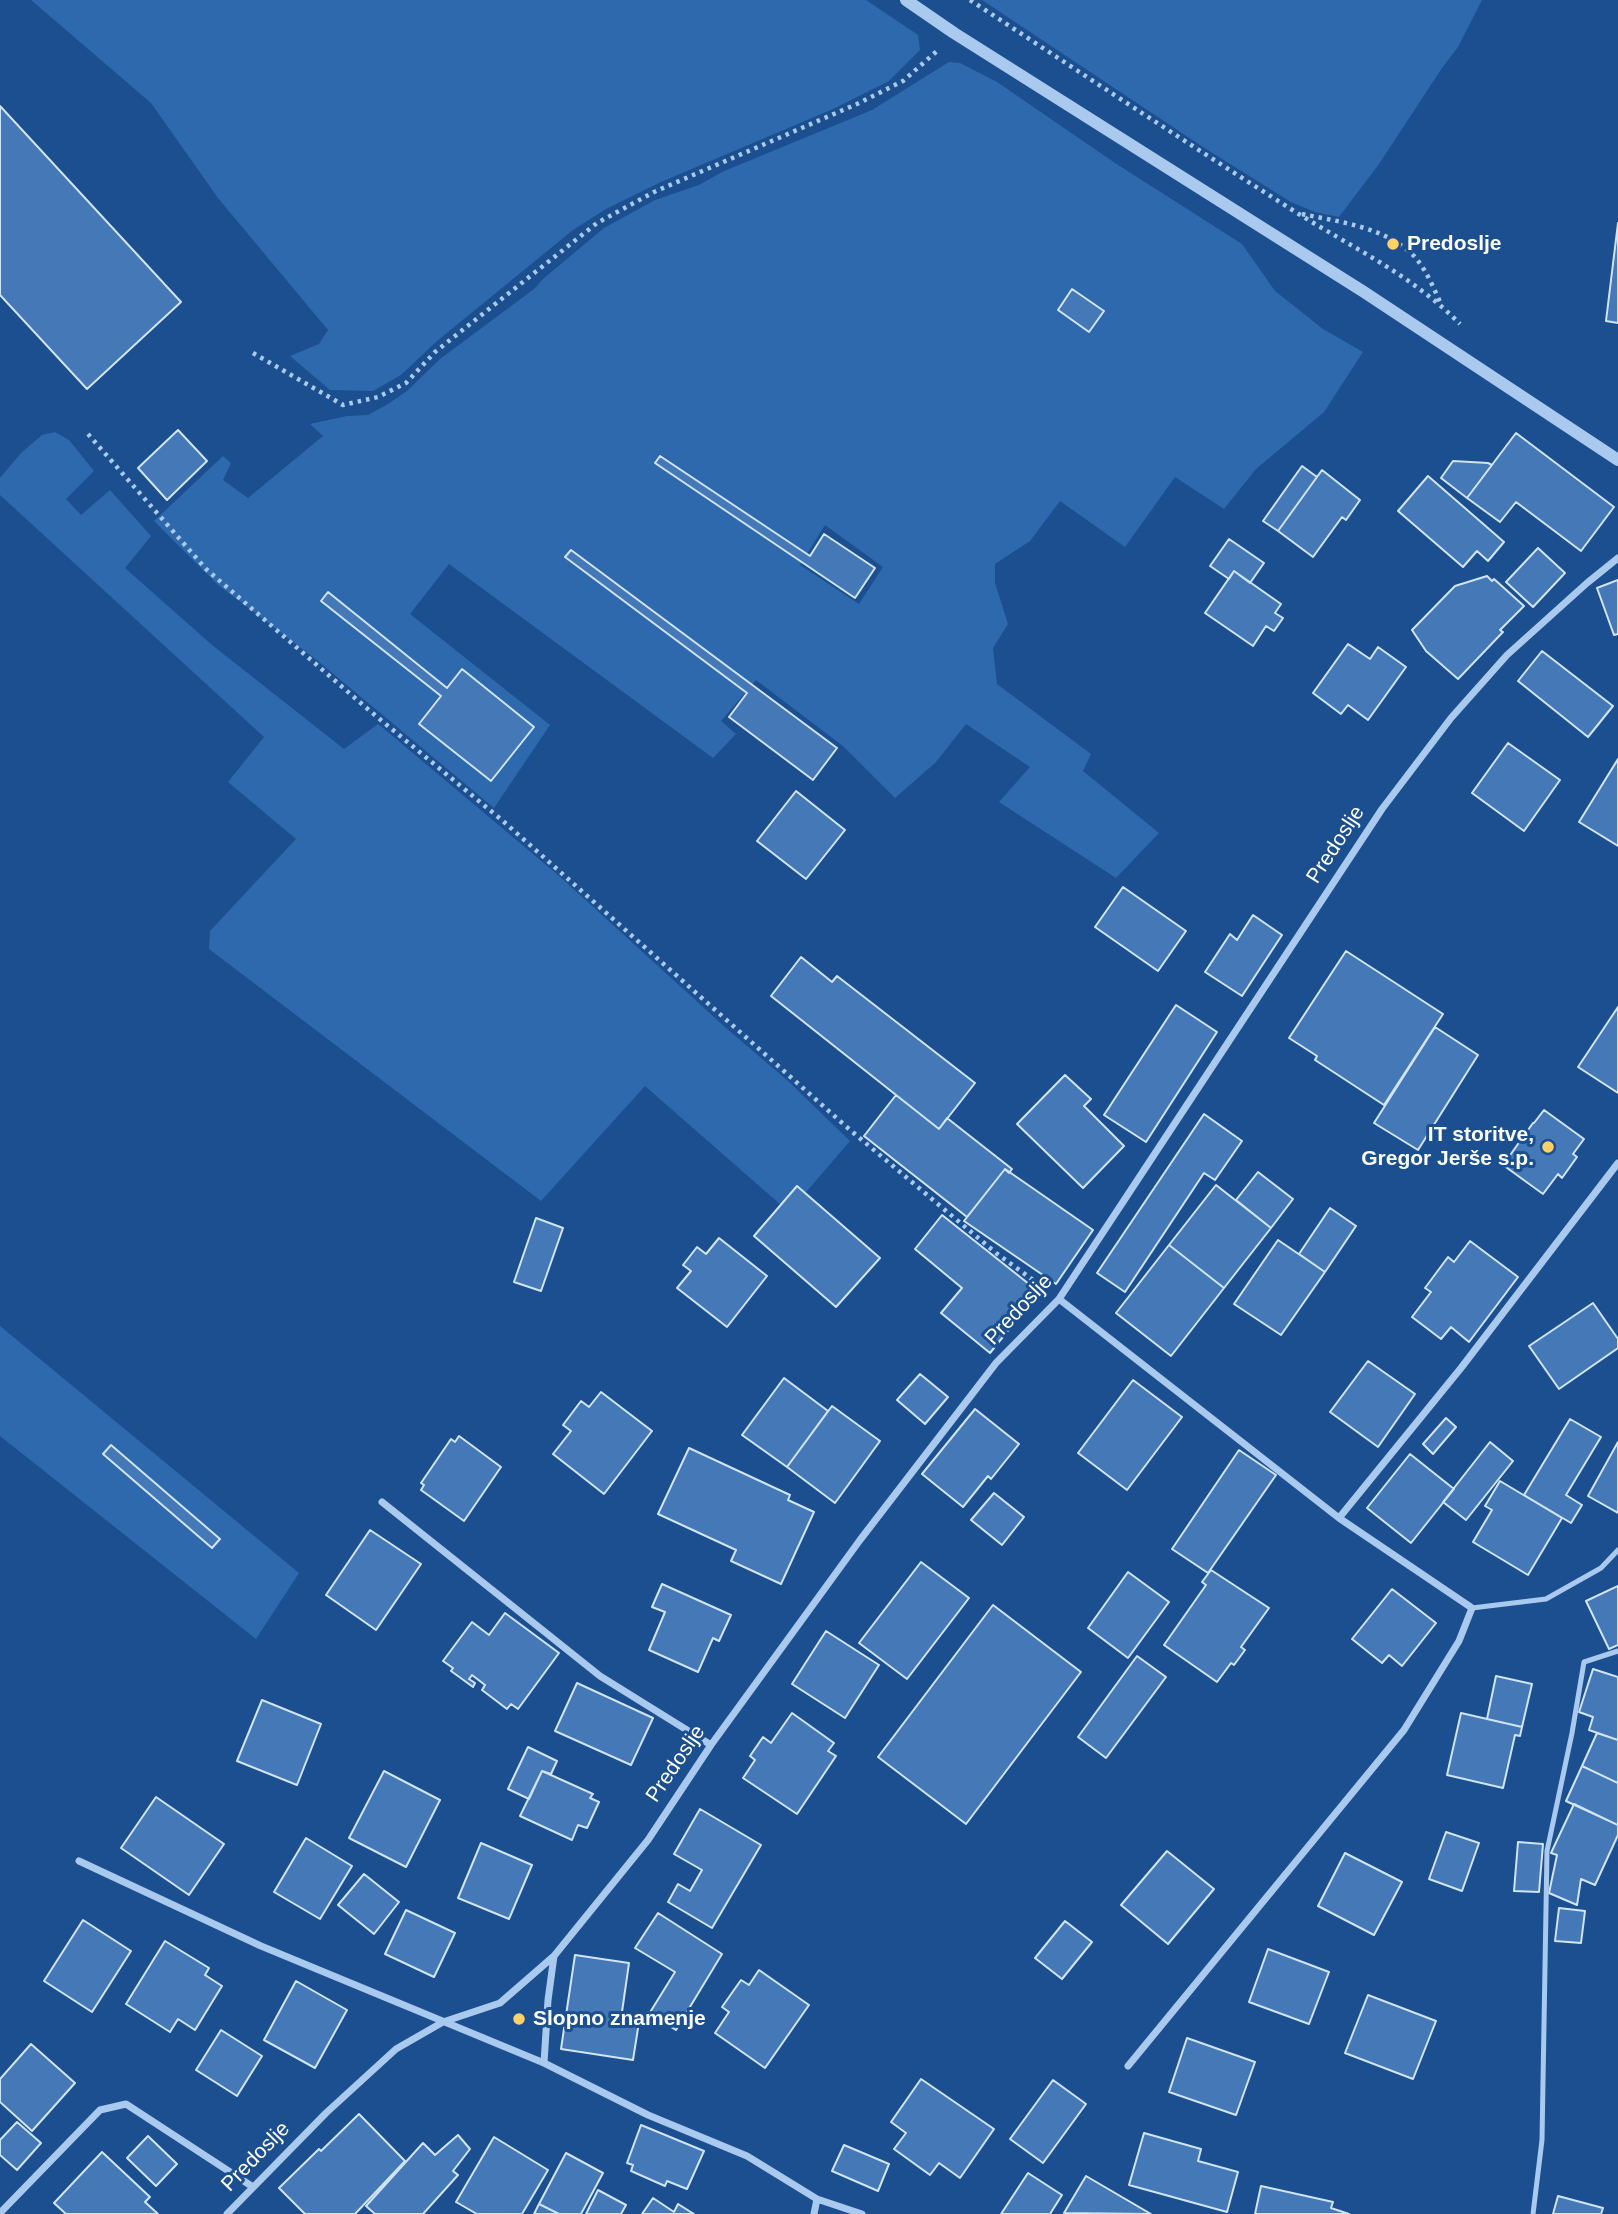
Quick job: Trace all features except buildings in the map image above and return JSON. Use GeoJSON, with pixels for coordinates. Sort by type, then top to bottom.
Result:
{"type":"FeatureCollection","features":[{"type":"Feature","properties":{"kind":"street"},"geometry":{"type":"LineString","coordinates":[[906,0],[1364,292],[1618,460]]}},
{"type":"Feature","properties":{"kind":"street","name":"Predoslje"},"geometry":{"type":"LineString","coordinates":[[227,2214],[326,2113],[396,2049],[443,2022],[500,2003],[554,1956],[648,1840],[711,1745],[860,1540],[996,1363],[1059,1299],[1382,809],[1451,718],[1507,655],[1618,558]]}},
{"type":"Feature","properties":{"kind":"street"},"geometry":{"type":"LineString","coordinates":[[1339,1518],[1461,1368],[1618,1163]]}},
{"type":"Feature","properties":{"kind":"street"},"geometry":{"type":"LineString","coordinates":[[1059,1299],[1339,1518],[1472,1608],[1459,1641],[1404,1730],[1128,2066]]}},
{"type":"Feature","properties":{"kind":"street"},"geometry":{"type":"LineString","coordinates":[[382,1502],[600,1676],[711,1745]]}},
{"type":"Feature","properties":{"kind":"street"},"geometry":{"type":"LineString","coordinates":[[79,1861],[261,1946],[544,2063],[648,2115],[747,2156],[817,2199],[862,2214]]}},
{"type":"Feature","properties":{"kind":"street"},"geometry":{"type":"LineString","coordinates":[[544,2063],[554,1956]]}},
{"type":"Feature","properties":{"kind":"street"},"geometry":{"type":"LineString","coordinates":[[0,2213],[100,2110],[126,2104],[253,2187]]}},
{"type":"Feature","properties":{"kind":"street"},"geometry":{"type":"LineString","coordinates":[[814,2214],[817,2199]]}},
{"type":"Feature","properties":{"kind":"lane"},"geometry":{"type":"LineString","coordinates":[[1472,1608],[1546,1599],[1601,1568],[1618,1550]]}},
{"type":"Feature","properties":{"kind":"lane"},"geometry":{"type":"LineString","coordinates":[[1533,2214],[1542,2140],[1546,1851],[1572,1733],[1584,1662],[1618,1651]]}},
{"type":"Feature","properties":{"kind":"path"},"geometry":{"type":"LineString","coordinates":[[970,0],[1297,213],[1382,262],[1442,305],[1415,258],[1397,242],[1373,231],[1297,213]]}},
{"type":"Feature","properties":{"kind":"path"},"geometry":{"type":"LineString","coordinates":[[253,353],[343,405],[378,397],[405,383],[435,352],[597,223],[653,192],[904,81],[954,33]]}},
{"type":"Feature","properties":{"kind":"path"},"geometry":{"type":"LineString","coordinates":[[88,434],[205,569],[503,821],[849,1129],[996,1253],[1059,1299]]}},
{"type":"Feature","properties":{"kind":"shaded area"},"geometry":{"type":"Polygon","coordinates":[[[31,0],[866,0],[918,35],[920,50],[889,81],[833,109],[661,182],[606,209],[573,230],[437,341],[401,375],[373,391],[330,390],[290,356],[319,344],[328,330],[218,198],[151,103],[31,0]]]}},
{"type":"Feature","properties":{"kind":"shaded area"},"geometry":{"type":"Polygon","coordinates":[[[982,0],[1482,0],[1458,47],[1379,164],[1339,217],[1315,212],[1291,202],[1203,147],[982,0]]]}},
{"type":"Feature","properties":{"kind":"shaded area"},"geometry":{"type":"Polygon","coordinates":[[[949,62],[960,63],[997,82],[1115,163],[1242,244],[1275,291],[1323,329],[1363,352],[1324,412],[1256,469],[1224,509],[1175,477],[1125,547],[1060,501],[1030,541],[995,564],[995,583],[1008,624],[993,648],[997,684],[1091,754],[1083,771],[1159,833],[1116,878],[999,802],[1030,767],[966,724],[936,762],[895,798],[843,746],[756,680],[721,721],[736,734],[713,758],[449,564],[410,614],[550,725],[494,808],[318,661],[217,584],[154,521],[223,456],[231,463],[223,480],[248,498],[323,436],[310,424],[347,416],[368,415],[388,404],[407,391],[440,359],[534,289],[604,228],[655,200],[699,185],[722,172],[872,110],[949,62]],[[825,525],[800,565],[859,604],[883,567],[825,525]]]}},
{"type":"Feature","properties":{"kind":"shaded area"},"geometry":{"type":"Polygon","coordinates":[[[55,432],[69,440],[94,471],[66,499],[81,515],[110,490],[151,536],[125,568],[212,645],[344,749],[378,724],[558,875],[788,1081],[850,1141],[789,1212],[645,1086],[541,1201],[209,949],[210,931],[296,839],[228,782],[264,737],[0,495],[0,478],[21,453],[42,435],[55,432]]]}},
{"type":"Feature","properties":{"kind":"shaded area"},"geometry":{"type":"Polygon","coordinates":[[[0,1326],[299,1573],[256,1639],[0,1436],[0,1326]]]}},
{"type":"Feature","properties":{"kind":"place","name":"Predoslje"},"geometry":{"type":"Point","coordinates":[1393,244]}},
{"type":"Feature","properties":{"kind":"place","name":"IT storitve, Gregor Jerše s.p."},"geometry":{"type":"Point","coordinates":[1548,1147]}},
{"type":"Feature","properties":{"kind":"place","name":"Slopno znamenje"},"geometry":{"type":"Point","coordinates":[519,2019]}}]}
